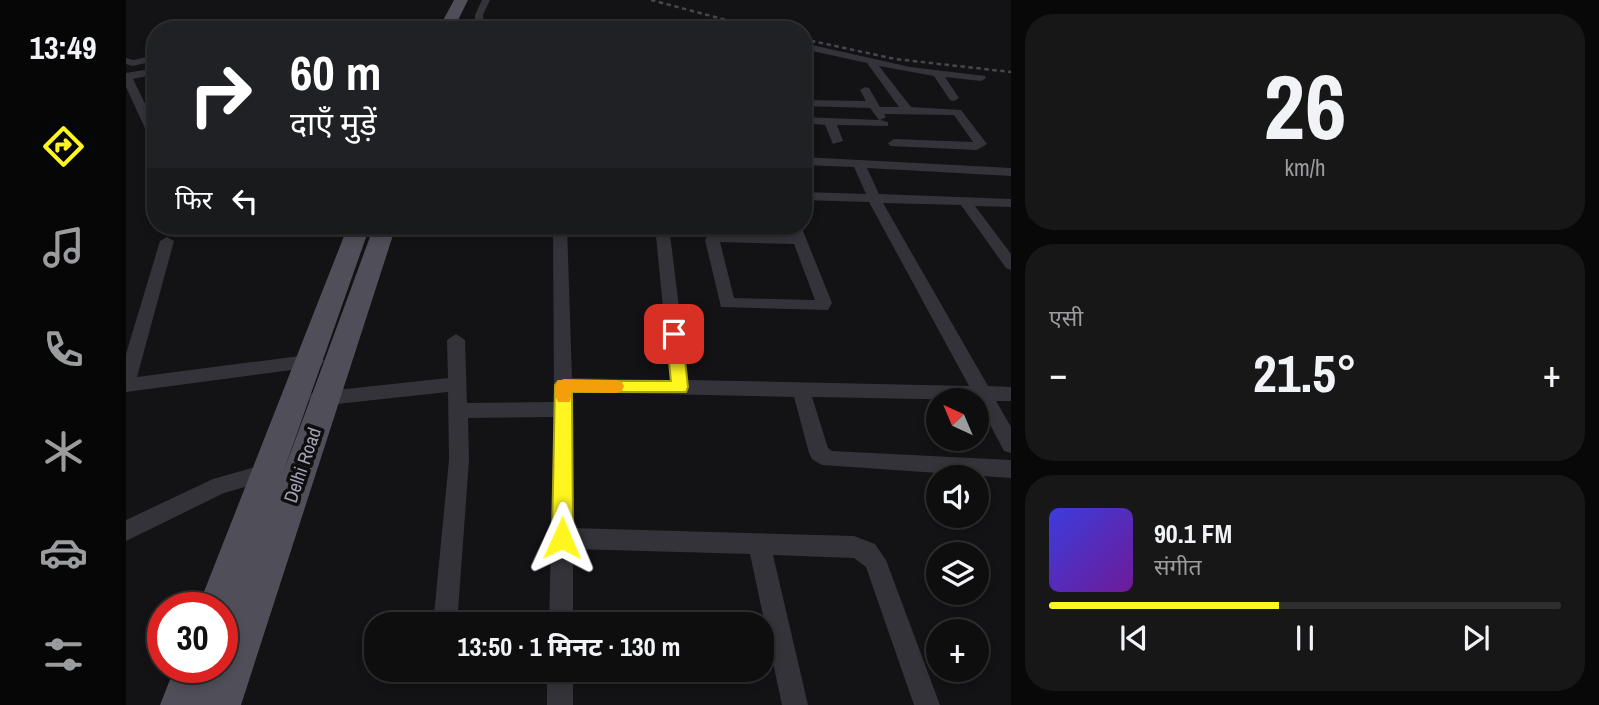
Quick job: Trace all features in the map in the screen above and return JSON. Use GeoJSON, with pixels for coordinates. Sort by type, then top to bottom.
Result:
{"type":"FeatureCollection","features":[{"type":"Feature","properties":{"kind":"main road"},"geometry":{"type":"LineString","coordinates":[[450,21],[461,0]]}},
{"type":"Feature","properties":{"kind":"main road"},"geometry":{"type":"LineString","coordinates":[[466,21],[477,0]]}},
{"type":"Feature","properties":{"kind":"main road","name":"Delhi Road"},"geometry":{"type":"LineString","coordinates":[[220,705],[301,468],[310,399],[367,239]]}},
{"type":"Feature","properties":{"kind":"main road"},"geometry":{"type":"LineString","coordinates":[[223,592],[267,471],[310,399]]}},
{"type":"Feature","properties":{"kind":"main road"},"geometry":{"type":"LineString","coordinates":[[181,705],[189,683]]}},
{"type":"Feature","properties":{"kind":"street"},"geometry":{"type":"LineString","coordinates":[[479,21],[479,15],[486,0]]}},
{"type":"Feature","properties":{"kind":"street"},"geometry":{"type":"LineString","coordinates":[[812,48],[938,74],[981,78]]}},
{"type":"Feature","properties":{"kind":"street"},"geometry":{"type":"LineString","coordinates":[[126,61],[132,63],[147,60]]}},
{"type":"Feature","properties":{"kind":"street"},"geometry":{"type":"LineString","coordinates":[[871,62],[907,110]]}},
{"type":"Feature","properties":{"kind":"street"},"geometry":{"type":"LineString","coordinates":[[147,72],[126,76],[140,116],[147,126]]}},
{"type":"Feature","properties":{"kind":"street"},"geometry":{"type":"LineString","coordinates":[[938,74],[954,98]]}},
{"type":"Feature","properties":{"kind":"street"},"geometry":{"type":"LineString","coordinates":[[865,90],[902,157]]}},
{"type":"Feature","properties":{"kind":"street"},"geometry":{"type":"LineString","coordinates":[[812,103],[957,112],[981,144],[894,143]]}},
{"type":"Feature","properties":{"kind":"street"},"geometry":{"type":"LineString","coordinates":[[822,104],[837,141]]}},
{"type":"Feature","properties":{"kind":"street"},"geometry":{"type":"LineString","coordinates":[[812,120],[884,124]]}},
{"type":"Feature","properties":{"kind":"street"},"geometry":{"type":"LineString","coordinates":[[812,154],[850,161],[902,157],[1011,162]]}},
{"type":"Feature","properties":{"kind":"street"},"geometry":{"type":"LineString","coordinates":[[812,161],[1011,172]]}},
{"type":"Feature","properties":{"kind":"street"},"geometry":{"type":"LineString","coordinates":[[850,161],[980,388]]}},
{"type":"Feature","properties":{"kind":"street"},"geometry":{"type":"LineString","coordinates":[[812,197],[875,201],[1011,203]]}},
{"type":"Feature","properties":{"kind":"street"},"geometry":{"type":"LineString","coordinates":[[965,202],[1006,251],[1011,265]]}},
{"type":"Feature","properties":{"kind":"street"},"geometry":{"type":"LineString","coordinates":[[559,235],[564,385],[561,612]]}},
{"type":"Feature","properties":{"kind":"street"},"geometry":{"type":"LineString","coordinates":[[663,235],[680,387]]}},
{"type":"Feature","properties":{"kind":"street"},"geometry":{"type":"LineString","coordinates":[[756,235],[714,237],[712,240],[727,303],[822,306],[798,235]]}},
{"type":"Feature","properties":{"kind":"street"},"geometry":{"type":"LineString","coordinates":[[167,241],[126,385],[324,359]]}},
{"type":"Feature","properties":{"kind":"street"},"geometry":{"type":"LineString","coordinates":[[446,612],[460,460],[456,340]]}},
{"type":"Feature","properties":{"kind":"street"},"geometry":{"type":"LineString","coordinates":[[310,399],[457,384]]}},
{"type":"Feature","properties":{"kind":"street"},"geometry":{"type":"LineString","coordinates":[[564,385],[926,392]]}},
{"type":"Feature","properties":{"kind":"street"},"geometry":{"type":"LineString","coordinates":[[801,390],[819,453],[829,459],[1011,469]]}},
{"type":"Feature","properties":{"kind":"street"},"geometry":{"type":"LineString","coordinates":[[989,393],[1011,394]]}},
{"type":"Feature","properties":{"kind":"street"},"geometry":{"type":"LineString","coordinates":[[989,404],[1011,445]]}},
{"type":"Feature","properties":{"kind":"street"},"geometry":{"type":"LineString","coordinates":[[457,411],[564,409]]}},
{"type":"Feature","properties":{"kind":"street"},"geometry":{"type":"LineString","coordinates":[[126,531],[220,485],[267,471],[301,468]]}},
{"type":"Feature","properties":{"kind":"street"},"geometry":{"type":"LineString","coordinates":[[562,538],[854,547],[867,552],[875,560],[927,705]]}},
{"type":"Feature","properties":{"kind":"street"},"geometry":{"type":"LineString","coordinates":[[759,544],[767,612]]}},
{"type":"Feature","properties":{"kind":"street"},"geometry":{"type":"LineString","coordinates":[[774,647],[794,705]]}},
{"type":"Feature","properties":{"kind":"street"},"geometry":{"type":"LineString","coordinates":[[560,705],[561,682]]}},
{"type":"Feature","properties":{"kind":"railway"},"geometry":{"type":"LineString","coordinates":[[651,0],[730,21]]}},
{"type":"Feature","properties":{"kind":"railway"},"geometry":{"type":"LineString","coordinates":[[812,41],[895,59],[1011,72]]}},
{"type":"Feature","properties":{"kind":"slow traffic"},"geometry":{"type":"LineString","coordinates":[[564,397],[564,385],[616,386]]}},
{"type":"Feature","properties":{"kind":"route"},"geometry":{"type":"LineString","coordinates":[[562,538],[564,385],[680,387],[674,334]]}}]}
